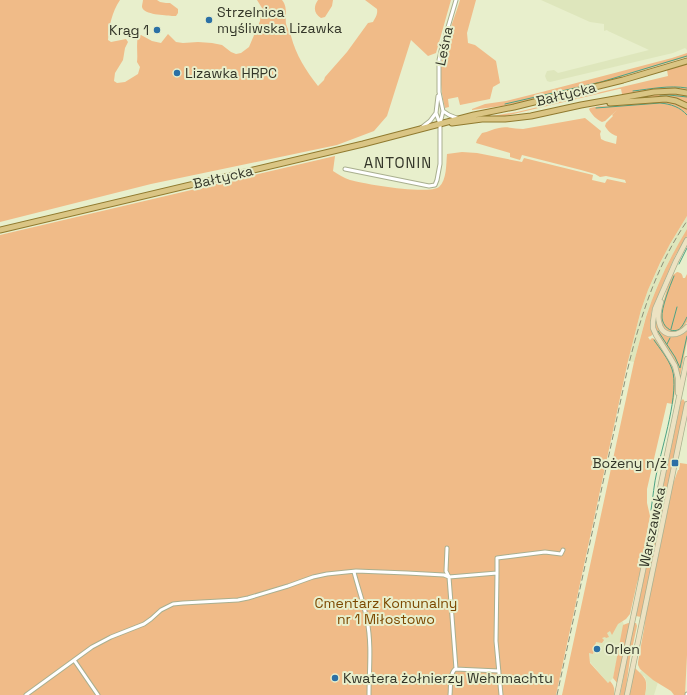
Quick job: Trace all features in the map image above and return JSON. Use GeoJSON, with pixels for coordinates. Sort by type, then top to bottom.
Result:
{"type":"FeatureCollection","features":[{"type":"Feature","properties":{"kind":"main road","name":"Bałtycka"},"geometry":{"type":"LineString","coordinates":[[0,230],[363,144],[459,118],[506,109],[623,80],[687,61]]}},
{"type":"Feature","properties":{"kind":"main road","name":"Bałtycka"},"geometry":{"type":"LineString","coordinates":[[442,123],[482,119],[520,118],[591,103],[654,92],[675,91],[687,93]]}},
{"type":"Feature","properties":{"kind":"main road"},"geometry":{"type":"LineString","coordinates":[[591,103],[666,99],[676,101],[687,106]]}},
{"type":"Feature","properties":{"kind":"main road"},"geometry":{"type":"LineString","coordinates":[[676,413],[678,387],[677,372],[670,356],[656,335],[653,320],[654,312],[676,261],[687,240]]}},
{"type":"Feature","properties":{"kind":"main road"},"geometry":{"type":"LineString","coordinates":[[664,291],[658,314],[660,327],[673,335],[681,332],[687,327]]}},
{"type":"Feature","properties":{"kind":"main road","name":"Warszawska"},"geometry":{"type":"LineString","coordinates":[[617,695],[687,360]]}},
{"type":"Feature","properties":{"kind":"main road","name":"Warszawska"},"geometry":{"type":"LineString","coordinates":[[627,695],[687,404]]}},
{"type":"Feature","properties":{"kind":"main road"},"geometry":{"type":"LineString","coordinates":[[633,619],[642,621]]}},
{"type":"Feature","properties":{"kind":"street","name":"Leśna"},"geometry":{"type":"LineString","coordinates":[[442,123],[436,113],[439,92],[440,51],[456,0]]}},
{"type":"Feature","properties":{"kind":"street","name":"Leśna"},"geometry":{"type":"LineString","coordinates":[[439,92],[443,111],[442,123]]}},
{"type":"Feature","properties":{"kind":"street"},"geometry":{"type":"LineString","coordinates":[[443,111],[449,115],[459,118]]}},
{"type":"Feature","properties":{"kind":"street"},"geometry":{"type":"LineString","coordinates":[[420,128],[430,121],[436,113]]}},
{"type":"Feature","properties":{"kind":"street"},"geometry":{"type":"LineString","coordinates":[[345,169],[429,186],[435,185],[438,180],[440,164],[442,123]]}},
{"type":"Feature","properties":{"kind":"street"},"geometry":{"type":"LineString","coordinates":[[447,548],[446,571],[448,577],[456,669],[452,675],[450,695]]}},
{"type":"Feature","properties":{"kind":"street"},"geometry":{"type":"LineString","coordinates":[[500,695],[496,641],[497,558],[545,552],[562,554],[563,550]]}},
{"type":"Feature","properties":{"kind":"street"},"geometry":{"type":"LineString","coordinates":[[354,572],[367,619],[370,656],[369,695]]}},
{"type":"Feature","properties":{"kind":"street"},"geometry":{"type":"LineString","coordinates":[[26,695],[92,647],[105,639],[144,624],[161,610],[173,604],[238,600],[268,592],[313,576],[327,574],[354,572],[416,573],[444,575],[448,577],[497,573]]}},
{"type":"Feature","properties":{"kind":"street"},"geometry":{"type":"LineString","coordinates":[[74,660],[98,695]]}},
{"type":"Feature","properties":{"kind":"street"},"geometry":{"type":"LineString","coordinates":[[456,669],[499,670]]}},
{"type":"Feature","properties":{"kind":"shaded area"},"geometry":{"type":"Polygon","coordinates":[[[541,0],[687,0],[687,50],[685,48],[673,53],[550,82],[547,81],[545,76],[547,71],[554,70],[558,73],[649,50],[607,30],[604,31],[604,24],[590,22],[541,0]]]}},
{"type":"Feature","properties":{"kind":"shaded area"},"geometry":{"type":"Polygon","coordinates":[[[687,216],[687,229],[670,259],[657,287],[646,316],[634,362],[628,361],[641,310],[648,290],[666,251],[687,216]]]}},
{"type":"Feature","properties":{"kind":"shaded area"},"geometry":{"type":"Polygon","coordinates":[[[622,620],[624,625],[613,678],[608,683],[590,662],[590,645],[622,620]]]}},
{"type":"Feature","properties":{"kind":"shaded area"},"geometry":{"type":"Polygon","coordinates":[[[642,670],[658,682],[654,695],[645,695],[647,685],[645,677],[639,673],[642,670]]]}},
{"type":"Feature","properties":{"kind":"green space"},"geometry":{"type":"Polygon","coordinates":[[[0,0],[120,0],[111,19],[108,40],[111,42],[126,39],[128,42],[125,48],[123,60],[115,73],[114,81],[117,83],[125,82],[138,74],[140,67],[137,62],[138,36],[141,35],[152,41],[161,43],[168,34],[176,42],[212,43],[222,45],[236,54],[241,53],[249,47],[260,21],[262,8],[257,0],[282,0],[286,9],[286,24],[296,50],[306,69],[318,86],[347,52],[368,23],[373,22],[377,9],[365,0],[451,0],[436,53],[428,56],[411,40],[387,116],[374,131],[337,145],[151,184],[0,222],[0,0]]]}},
{"type":"Feature","properties":{"kind":"green space"},"geometry":{"type":"Polygon","coordinates":[[[143,0],[157,0],[160,2],[170,3],[178,9],[178,13],[176,16],[172,16],[147,12],[142,7],[143,0]]]}},
{"type":"Feature","properties":{"kind":"green space"},"geometry":{"type":"Polygon","coordinates":[[[318,0],[333,0],[332,6],[325,17],[321,18],[315,10],[315,5],[318,0]]]}},
{"type":"Feature","properties":{"kind":"green space"},"geometry":{"type":"Polygon","coordinates":[[[460,0],[476,0],[467,33],[468,43],[475,45],[496,61],[500,83],[493,87],[490,99],[460,105],[458,97],[448,99],[449,107],[445,108],[441,86],[441,64],[460,0]]]}},
{"type":"Feature","properties":{"kind":"green space"},"geometry":{"type":"Polygon","coordinates":[[[687,53],[687,57],[601,83],[509,105],[472,110],[485,104],[506,101],[538,93],[687,53]]]}},
{"type":"Feature","properties":{"kind":"green space"},"geometry":{"type":"Polygon","coordinates":[[[687,64],[687,90],[662,89],[620,95],[622,94],[621,89],[619,89],[505,116],[492,116],[517,112],[668,76],[667,70],[687,64]]]}},
{"type":"Feature","properties":{"kind":"green space"},"geometry":{"type":"Polygon","coordinates":[[[661,94],[687,95],[687,103],[677,99],[627,99],[661,94]]]}},
{"type":"Feature","properties":{"kind":"green space","name":"Cmentarz Komunalny nr 1 Miłostowo"},"geometry":{"type":"Polygon","coordinates":[[[659,101],[673,102],[687,108],[687,216],[660,263],[641,310],[628,361],[556,695],[0,695],[0,235],[335,156],[333,171],[346,178],[368,184],[396,188],[422,190],[439,187],[445,176],[447,154],[462,152],[477,153],[522,162],[524,158],[593,175],[592,180],[605,183],[607,179],[626,183],[625,180],[606,176],[600,177],[581,170],[522,155],[520,160],[510,157],[510,153],[476,143],[482,133],[497,128],[505,127],[523,129],[585,118],[601,131],[601,139],[616,144],[617,136],[613,135],[605,126],[617,110],[602,122],[593,115],[589,109],[590,108],[659,101]]]}},
{"type":"Feature","properties":{"kind":"green space"},"geometry":{"type":"Polygon","coordinates":[[[687,229],[687,236],[675,256],[653,307],[651,314],[651,327],[653,334],[648,337],[650,340],[652,338],[655,339],[673,369],[675,376],[675,393],[673,404],[667,403],[647,489],[647,503],[650,516],[643,553],[645,554],[630,614],[626,619],[618,624],[612,635],[610,631],[607,633],[609,637],[602,638],[604,640],[602,643],[596,642],[593,654],[589,653],[590,663],[608,683],[610,681],[614,689],[614,695],[562,695],[634,362],[646,317],[664,272],[687,229]]]}},
{"type":"Feature","properties":{"kind":"green space"},"geometry":{"type":"Polygon","coordinates":[[[677,272],[682,275],[683,278],[685,278],[687,274],[687,322],[681,330],[670,332],[666,330],[661,321],[662,306],[668,286],[673,275],[677,272]]]}},
{"type":"Feature","properties":{"kind":"green space"},"geometry":{"type":"Polygon","coordinates":[[[656,316],[659,328],[666,335],[671,337],[681,335],[687,331],[687,341],[680,377],[675,361],[657,332],[655,326],[656,316]]]}},
{"type":"Feature","properties":{"kind":"green space"},"geometry":{"type":"Polygon","coordinates":[[[683,399],[685,402],[641,617],[636,616],[681,401],[683,399]]]}},
{"type":"Feature","properties":{"kind":"green space"},"geometry":{"type":"Polygon","coordinates":[[[680,463],[687,464],[687,655],[685,695],[674,695],[671,691],[653,680],[640,669],[638,662],[646,615],[673,484],[679,470],[680,463]]]}},
{"type":"Feature","properties":{"kind":"green space"},"geometry":{"type":"Polygon","coordinates":[[[631,622],[618,684],[613,678],[623,625],[631,622]]]}},
{"type":"Feature","properties":{"kind":"green space"},"geometry":{"type":"Polygon","coordinates":[[[634,623],[636,623],[637,626],[630,658],[625,695],[620,695],[634,623]]]}},
{"type":"Feature","properties":{"kind":"green space"},"geometry":{"type":"Polygon","coordinates":[[[635,668],[646,682],[645,695],[629,695],[635,668]]]}},
{"type":"Feature","properties":{"kind":"waterway"},"geometry":{"type":"LineString","coordinates":[[505,104],[601,82],[687,56]]}},
{"type":"Feature","properties":{"kind":"waterway"},"geometry":{"type":"LineString","coordinates":[[633,91],[667,87],[687,88]]}},
{"type":"Feature","properties":{"kind":"waterway"},"geometry":{"type":"LineString","coordinates":[[660,95],[687,97]]}},
{"type":"Feature","properties":{"kind":"waterway"},"geometry":{"type":"LineString","coordinates":[[596,108],[660,103],[675,106],[687,115]]}},
{"type":"Feature","properties":{"kind":"waterway"},"geometry":{"type":"LineString","coordinates":[[679,264],[687,248]]}},
{"type":"Feature","properties":{"kind":"waterway"},"geometry":{"type":"LineString","coordinates":[[674,276],[664,303],[662,318],[665,326],[670,330],[675,331],[681,328],[687,317]]}},
{"type":"Feature","properties":{"kind":"waterway"},"geometry":{"type":"LineString","coordinates":[[671,329],[677,307]]}},
{"type":"Feature","properties":{"kind":"waterway"},"geometry":{"type":"LineString","coordinates":[[658,331],[675,357],[680,368],[687,336]]}},
{"type":"Feature","properties":{"kind":"waterway"},"geometry":{"type":"LineString","coordinates":[[667,344],[670,338]]}},
{"type":"Feature","properties":{"kind":"waterway"},"geometry":{"type":"LineString","coordinates":[[651,510],[656,476],[674,391],[672,369],[666,357],[654,340]]}},
{"type":"Feature","properties":{"kind":"railway"},"geometry":{"type":"LineString","coordinates":[[557,695],[626,376],[637,335],[657,276],[687,221]]}},
{"type":"Feature","properties":{"kind":"place","name":"Strzelnica myśliwska Lizawka"},"geometry":{"type":"Point","coordinates":[209,20]}},
{"type":"Feature","properties":{"kind":"place","name":"Krąg 1"},"geometry":{"type":"Point","coordinates":[157,30]}},
{"type":"Feature","properties":{"kind":"place","name":"Lizawka HRPC"},"geometry":{"type":"Point","coordinates":[177,73]}},
{"type":"Feature","properties":{"kind":"place","name":"Bożeny n/ż"},"geometry":{"type":"Point","coordinates":[675,463]}},
{"type":"Feature","properties":{"kind":"place","name":"Orlen"},"geometry":{"type":"Point","coordinates":[597,649]}},
{"type":"Feature","properties":{"kind":"place","name":"Kwatera żołnierzy Wehrmachtu"},"geometry":{"type":"Point","coordinates":[335,678]}},
{"type":"Feature","properties":{"kind":"district","name":"ANTONIN"},"geometry":{"type":"Point","coordinates":[398,162]}}]}
